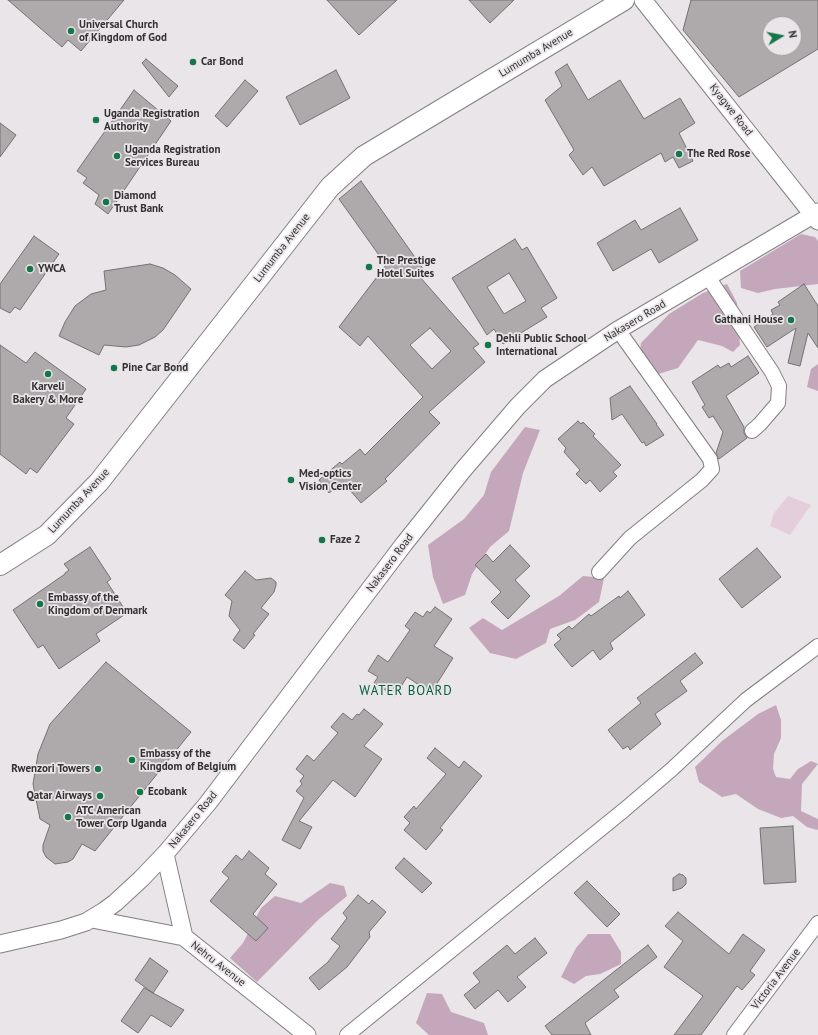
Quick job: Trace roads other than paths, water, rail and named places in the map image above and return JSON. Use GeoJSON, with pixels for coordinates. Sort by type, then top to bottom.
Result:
{"type":"FeatureCollection","features":[{"type":"Feature","properties":{"kind":"main road","name":"Lumumba Avenue"},"geometry":{"type":"LineString","coordinates":[[0,565],[47,535],[99,482],[330,187],[364,156],[624,0]]}},
{"type":"Feature","properties":{"kind":"street","name":"Kyagwe Road"},"geometry":{"type":"LineString","coordinates":[[643,0],[816,216]]}},
{"type":"Feature","properties":{"kind":"street","name":"Nakasero Road"},"geometry":{"type":"LineString","coordinates":[[0,944],[61,930],[78,925],[92,918],[125,895],[165,854],[208,803],[404,544],[463,470],[518,406],[545,379],[618,330],[816,216]]}},
{"type":"Feature","properties":{"kind":"street"},"geometry":{"type":"LineString","coordinates":[[708,277],[772,372],[779,386],[778,403],[752,431]]}},
{"type":"Feature","properties":{"kind":"street"},"geometry":{"type":"LineString","coordinates":[[599,572],[630,538],[702,480],[712,469],[710,459],[618,330]]}},
{"type":"Feature","properties":{"kind":"street"},"geometry":{"type":"LineString","coordinates":[[347,1035],[624,810],[671,770],[746,700],[818,646]]}},
{"type":"Feature","properties":{"kind":"street"},"geometry":{"type":"LineString","coordinates":[[165,854],[184,937]]}},
{"type":"Feature","properties":{"kind":"street","name":"Nehru Avenue"},"geometry":{"type":"LineString","coordinates":[[92,918],[184,937],[307,1035]]}},
{"type":"Feature","properties":{"kind":"street","name":"Victoria Avenue"},"geometry":{"type":"LineString","coordinates":[[734,1035],[818,923]]}},
{"type":"Feature","properties":{"kind":"place","name":"Universal Church of Kingdom of God"},"geometry":{"type":"Point","coordinates":[71,31]}},
{"type":"Feature","properties":{"kind":"place","name":"Car Bond"},"geometry":{"type":"Point","coordinates":[193,62]}},
{"type":"Feature","properties":{"kind":"place","name":"Uganda Registration Authority"},"geometry":{"type":"Point","coordinates":[96,120]}},
{"type":"Feature","properties":{"kind":"place","name":"The Red Rose"},"geometry":{"type":"Point","coordinates":[679,154]}},
{"type":"Feature","properties":{"kind":"place","name":"Uganda Registration Services Bureau"},"geometry":{"type":"Point","coordinates":[117,156]}},
{"type":"Feature","properties":{"kind":"place","name":"Diamond Trust Bank"},"geometry":{"type":"Point","coordinates":[106,202]}},
{"type":"Feature","properties":{"kind":"place","name":"The Prestige Hotel Suites"},"geometry":{"type":"Point","coordinates":[369,267]}},
{"type":"Feature","properties":{"kind":"place","name":"YWCA"},"geometry":{"type":"Point","coordinates":[30,269]}},
{"type":"Feature","properties":{"kind":"place","name":"Gathani House"},"geometry":{"type":"Point","coordinates":[791,320]}},
{"type":"Feature","properties":{"kind":"place","name":"Dehli Public School International"},"geometry":{"type":"Point","coordinates":[488,345]}},
{"type":"Feature","properties":{"kind":"place","name":"Pine Car Bond"},"geometry":{"type":"Point","coordinates":[114,368]}},
{"type":"Feature","properties":{"kind":"place","name":"Karveli Bakery & More"},"geometry":{"type":"Point","coordinates":[48,374]}},
{"type":"Feature","properties":{"kind":"place","name":"Med-optics Vision Center"},"geometry":{"type":"Point","coordinates":[291,480]}},
{"type":"Feature","properties":{"kind":"place","name":"Faze 2"},"geometry":{"type":"Point","coordinates":[322,540]}},
{"type":"Feature","properties":{"kind":"place","name":"Embassy of the Kingdom of Denmark"},"geometry":{"type":"Point","coordinates":[40,604]}},
{"type":"Feature","properties":{"kind":"place","name":"Embassy of the Kingdom of Belgium"},"geometry":{"type":"Point","coordinates":[132,760]}},
{"type":"Feature","properties":{"kind":"place","name":"Rwenzori Towers"},"geometry":{"type":"Point","coordinates":[98,769]}},
{"type":"Feature","properties":{"kind":"place","name":"Ecobank"},"geometry":{"type":"Point","coordinates":[140,792]}},
{"type":"Feature","properties":{"kind":"place","name":"Qatar Airways"},"geometry":{"type":"Point","coordinates":[100,796]}},
{"type":"Feature","properties":{"kind":"place","name":"ATC American Tower Corp Uganda"},"geometry":{"type":"Point","coordinates":[68,817]}},
{"type":"Feature","properties":{"kind":"district","name":"WATER BOARD"},"geometry":{"type":"Point","coordinates":[406,691]}}]}
